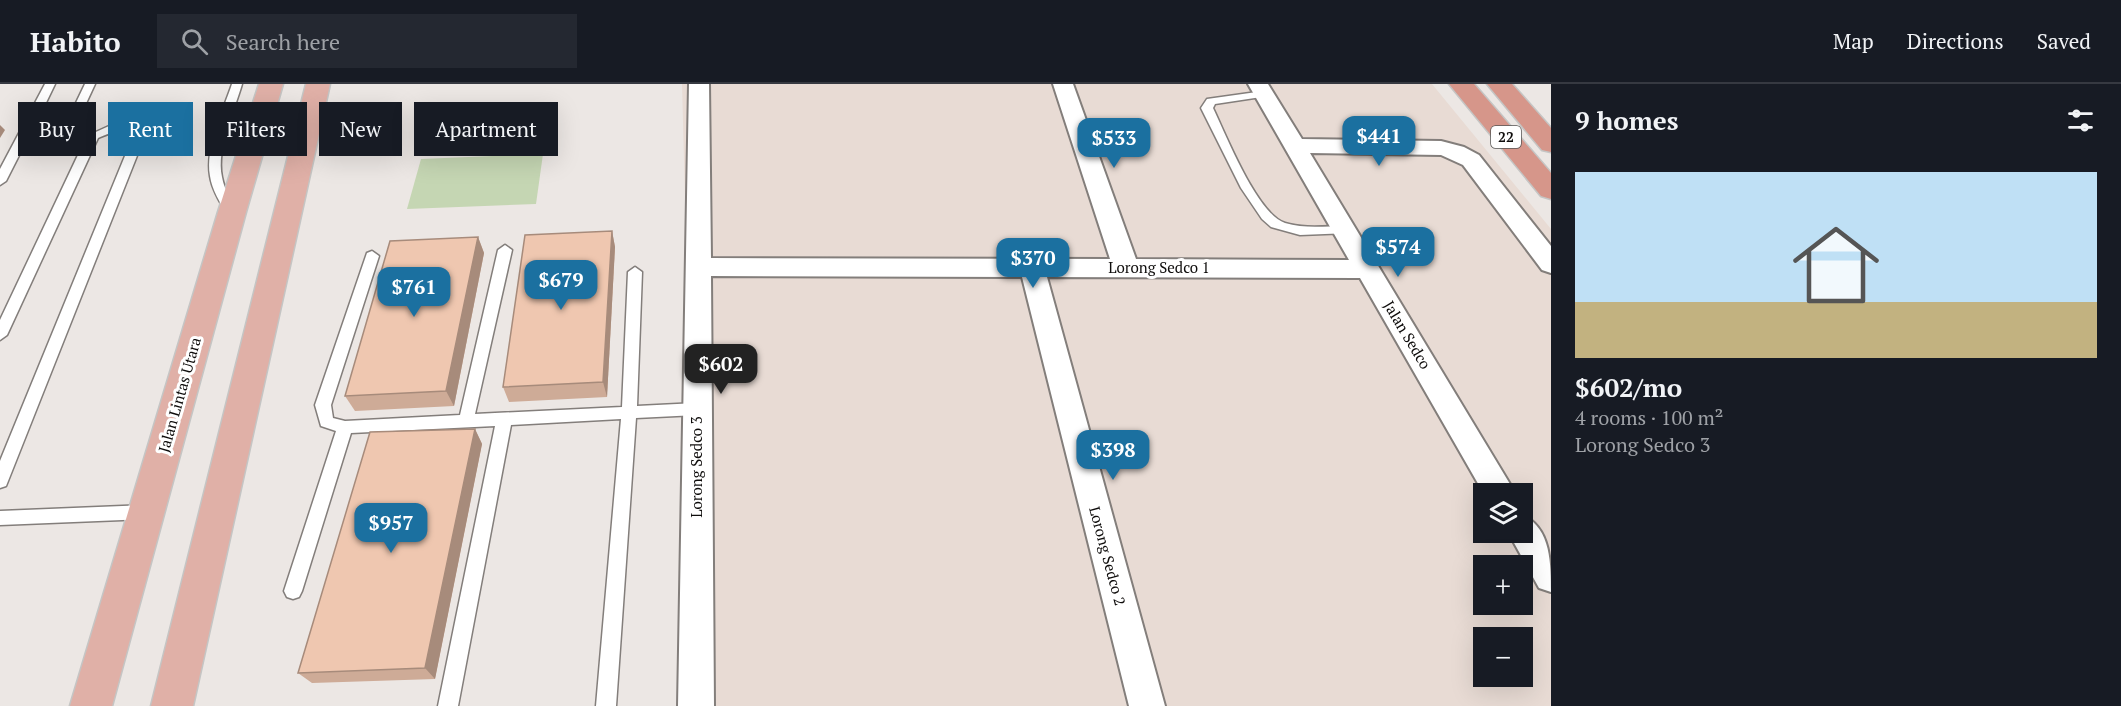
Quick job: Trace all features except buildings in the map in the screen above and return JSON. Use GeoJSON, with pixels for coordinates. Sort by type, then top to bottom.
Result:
{"type":"FeatureCollection","features":[{"type":"Feature","properties":{"kind":"highway","name":"22"},"geometry":{"type":"LineString","coordinates":[[1461,84],[1551,190]]}},
{"type":"Feature","properties":{"kind":"highway","name":"22"},"geometry":{"type":"LineString","coordinates":[[1499,84],[1551,144]]}},
{"type":"Feature","properties":{"kind":"main road","name":"Jalan Lintas Utara"},"geometry":{"type":"LineString","coordinates":[[92,706],[270,84]]}},
{"type":"Feature","properties":{"kind":"main road"},"geometry":{"type":"LineString","coordinates":[[172,706],[318,84]]}},
{"type":"Feature","properties":{"kind":"street","name":"Lorong Sedco 3"},"geometry":{"type":"LineString","coordinates":[[696,706],[699,84]]}},
{"type":"Feature","properties":{"kind":"street"},"geometry":{"type":"LineString","coordinates":[[1063,84],[1126,268]]}},
{"type":"Feature","properties":{"kind":"street","name":"Jalan Sedco"},"geometry":{"type":"LineString","coordinates":[[1261,89],[1494,483]]}},
{"type":"Feature","properties":{"kind":"street"},"geometry":{"type":"LineString","coordinates":[[1294,146],[1441,148],[1456,152],[1471,160],[1551,264]]}},
{"type":"Feature","properties":{"kind":"street","name":"Lorong Sedco 1"},"geometry":{"type":"LineString","coordinates":[[698,267],[1368,269]]}},
{"type":"Feature","properties":{"kind":"street","name":"Lorong Sedco 2"},"geometry":{"type":"LineString","coordinates":[[1032,268],[1147,706]]}},
{"type":"Feature","properties":{"kind":"street"},"geometry":{"type":"LineString","coordinates":[[1530,543],[1551,577]]}},
{"type":"Feature","properties":{"kind":"lane"},"geometry":{"type":"LineString","coordinates":[[41,102],[50,84]]}},
{"type":"Feature","properties":{"kind":"lane"},"geometry":{"type":"LineString","coordinates":[[82,102],[90,84]]}},
{"type":"Feature","properties":{"kind":"lane"},"geometry":{"type":"LineString","coordinates":[[232,212],[214,172],[222,133],[237,84]]}},
{"type":"Feature","properties":{"kind":"lane"},"geometry":{"type":"LineString","coordinates":[[1261,89],[1210,101],[1207,108],[1258,208],[1275,224],[1296,230],[1345,230]]}},
{"type":"Feature","properties":{"kind":"lane"},"geometry":{"type":"LineString","coordinates":[[0,335],[93,136],[113,128],[131,127],[140,134],[0,481]]}},
{"type":"Feature","properties":{"kind":"lane"},"geometry":{"type":"LineString","coordinates":[[0,181],[18,146]]}},
{"type":"Feature","properties":{"kind":"lane"},"geometry":{"type":"LineString","coordinates":[[466,421],[505,250]]}},
{"type":"Feature","properties":{"kind":"lane"},"geometry":{"type":"LineString","coordinates":[[372,256],[323,405],[326,422],[345,427],[504,420],[629,411],[698,410]]}},
{"type":"Feature","properties":{"kind":"lane"},"geometry":{"type":"LineString","coordinates":[[606,706],[629,411],[636,272]]}},
{"type":"Feature","properties":{"kind":"lane"},"geometry":{"type":"LineString","coordinates":[[448,706],[504,420]]}},
{"type":"Feature","properties":{"kind":"lane"},"geometry":{"type":"LineString","coordinates":[[293,591],[345,427]]}},
{"type":"Feature","properties":{"kind":"lane"},"geometry":{"type":"LineString","coordinates":[[0,518],[147,512]]}},
{"type":"Feature","properties":{"kind":"shaded area"},"geometry":{"type":"Polygon","coordinates":[[[682,84],[1432,84],[1551,229],[1551,706],[677,706],[686,237],[682,84]]]}},
{"type":"Feature","properties":{"kind":"green space"},"geometry":{"type":"Polygon","coordinates":[[[543,156],[536,204],[407,209],[421,159],[543,156]]]}}]}
